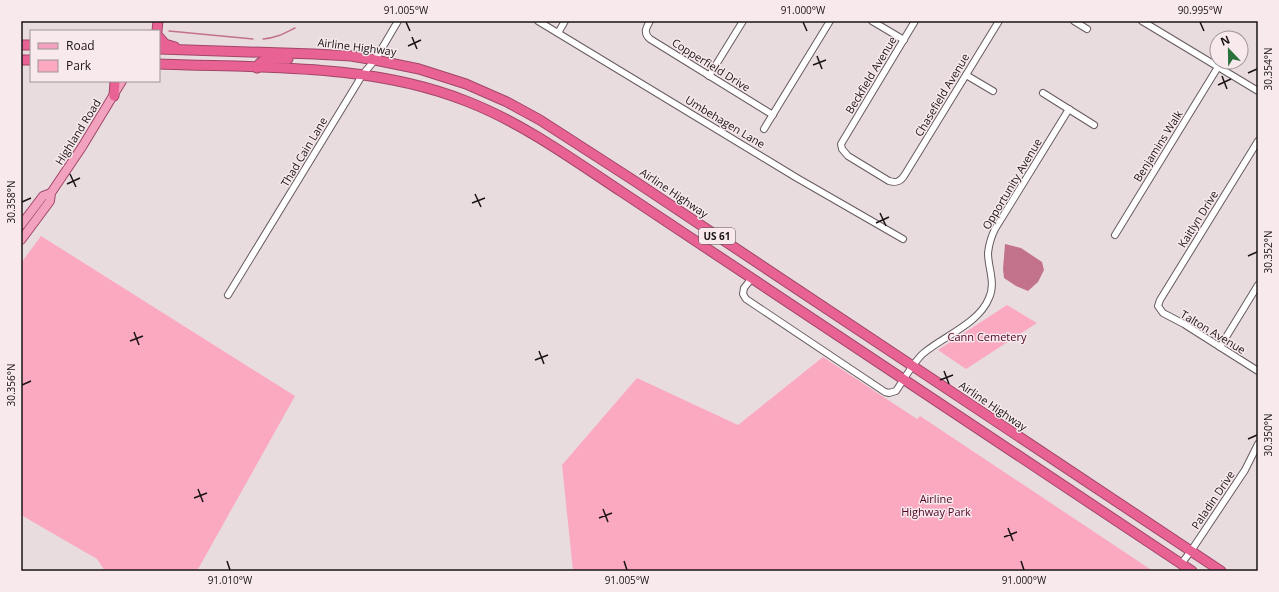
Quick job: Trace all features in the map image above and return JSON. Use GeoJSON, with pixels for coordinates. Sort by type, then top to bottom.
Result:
{"type":"FeatureCollection","features":[{"type":"Feature","properties":{"kind":"highway"},"geometry":{"type":"LineString","coordinates":[[160,38],[165,44],[194,51]]}},
{"type":"Feature","properties":{"kind":"highway","name":"Airline Highway"},"geometry":{"type":"LineString","coordinates":[[160,49],[351,56],[419,69],[466,84],[507,102],[546,123],[1221,571]]}},
{"type":"Feature","properties":{"kind":"highway"},"geometry":{"type":"LineString","coordinates":[[257,68],[259,64],[265,60],[351,56]]}},
{"type":"Feature","properties":{"kind":"highway","name":"US 61"},"geometry":{"type":"LineString","coordinates":[[160,64],[311,70],[363,74],[399,80],[430,88],[487,110],[532,133],[1192,571]]}},
{"type":"Feature","properties":{"kind":"highway"},"geometry":{"type":"LineString","coordinates":[[114,96],[115,82]]}},
{"type":"Feature","properties":{"kind":"highway"},"geometry":{"type":"LineString","coordinates":[[622,192],[628,186],[634,187],[694,226],[726,242]]}},
{"type":"Feature","properties":{"kind":"highway"},"geometry":{"type":"LineString","coordinates":[[1078,495],[1086,482]]}},
{"type":"Feature","properties":{"kind":"main road"},"geometry":{"type":"LineString","coordinates":[[153,30],[158,21]]}},
{"type":"Feature","properties":{"kind":"main road","name":"Highland Road"},"geometry":{"type":"LineString","coordinates":[[21,240],[50,201],[51,193],[82,147],[121,82]]}},
{"type":"Feature","properties":{"kind":"main road","name":"Highland Road"},"geometry":{"type":"LineString","coordinates":[[21,225],[43,196],[51,193]]}},
{"type":"Feature","properties":{"kind":"street","name":"Thad Cain Lane"},"geometry":{"type":"LineString","coordinates":[[228,295],[363,74],[375,60],[398,21]]}},
{"type":"Feature","properties":{"kind":"street","name":"Umbehagen Lane"},"geometry":{"type":"LineString","coordinates":[[538,21],[797,178],[903,239]]}},
{"type":"Feature","properties":{"kind":"street"},"geometry":{"type":"LineString","coordinates":[[558,33],[566,21]]}},
{"type":"Feature","properties":{"kind":"street","name":"Copperfield Drive"},"geometry":{"type":"LineString","coordinates":[[650,21],[646,28],[646,33],[650,39],[773,115]]}},
{"type":"Feature","properties":{"kind":"street"},"geometry":{"type":"LineString","coordinates":[[710,76],[743,21]]}},
{"type":"Feature","properties":{"kind":"street"},"geometry":{"type":"LineString","coordinates":[[764,129],[830,21]]}},
{"type":"Feature","properties":{"kind":"street"},"geometry":{"type":"LineString","coordinates":[[872,21],[904,40]]}},
{"type":"Feature","properties":{"kind":"street","name":"Beckfield Avenue"},"geometry":{"type":"LineString","coordinates":[[902,180],[897,182],[889,181],[848,156],[842,149],[841,144],[915,21]]}},
{"type":"Feature","properties":{"kind":"street","name":"Chasefield Avenue"},"geometry":{"type":"LineString","coordinates":[[902,180],[999,21]]}},
{"type":"Feature","properties":{"kind":"street"},"geometry":{"type":"LineString","coordinates":[[1142,21],[1209,62]]}},
{"type":"Feature","properties":{"kind":"street"},"geometry":{"type":"LineString","coordinates":[[1078,22],[1087,29]]}},
{"type":"Feature","properties":{"kind":"street","name":"Benjamins Walk"},"geometry":{"type":"LineString","coordinates":[[1115,235],[1216,70]]}},
{"type":"Feature","properties":{"kind":"street"},"geometry":{"type":"LineString","coordinates":[[1223,70],[1258,91]]}},
{"type":"Feature","properties":{"kind":"street"},"geometry":{"type":"LineString","coordinates":[[966,75],[993,91]]}},
{"type":"Feature","properties":{"kind":"street"},"geometry":{"type":"LineString","coordinates":[[1043,93],[1094,125]]}},
{"type":"Feature","properties":{"kind":"street","name":"Opportunity Avenue"},"geometry":{"type":"LineString","coordinates":[[752,278],[744,288],[743,294],[746,299],[885,392],[896,391],[924,352],[973,320],[983,310],[990,297],[992,285],[988,254],[989,243],[995,230],[1069,109]]}},
{"type":"Feature","properties":{"kind":"street","name":"Kaitlyn Drive"},"geometry":{"type":"LineString","coordinates":[[1159,308],[1158,306],[1160,300],[1258,141]]}},
{"type":"Feature","properties":{"kind":"street"},"geometry":{"type":"LineString","coordinates":[[1220,347],[1258,285]]}},
{"type":"Feature","properties":{"kind":"street","name":"Talton Avenue"},"geometry":{"type":"LineString","coordinates":[[1159,308],[1167,316],[1184,324],[1258,371]]}},
{"type":"Feature","properties":{"kind":"street","name":"Paladin Drive"},"geometry":{"type":"LineString","coordinates":[[1181,564],[1245,470],[1258,444]]}},
{"type":"Feature","properties":{"kind":"green space"},"geometry":{"type":"Polygon","coordinates":[[[41,236],[295,396],[197,571],[105,571],[97,559],[21,515],[21,263],[41,236]]]}},
{"type":"Feature","properties":{"kind":"green space","name":"Cann Cemetery"},"geometry":{"type":"Polygon","coordinates":[[[1007,305],[1037,323],[966,369],[938,350],[1007,305]]]}},
{"type":"Feature","properties":{"kind":"green space","name":"Airline Highway Park"},"geometry":{"type":"Polygon","coordinates":[[[823,357],[917,419],[920,416],[1153,571],[573,571],[562,465],[637,378],[738,425],[823,357]]]}},
{"type":"Feature","properties":{"kind":"shaded area"},"geometry":{"type":"Polygon","coordinates":[[[1005,244],[1021,248],[1042,262],[1044,270],[1038,282],[1028,291],[1016,286],[1004,278],[1003,269],[1005,244]]]}},
{"type":"Feature","properties":{"kind":"waterway"},"geometry":{"type":"LineString","coordinates":[[263,39],[276,37],[295,28]]}},
{"type":"Feature","properties":{"kind":"waterway"},"geometry":{"type":"LineString","coordinates":[[169,31],[253,39]]}}]}
